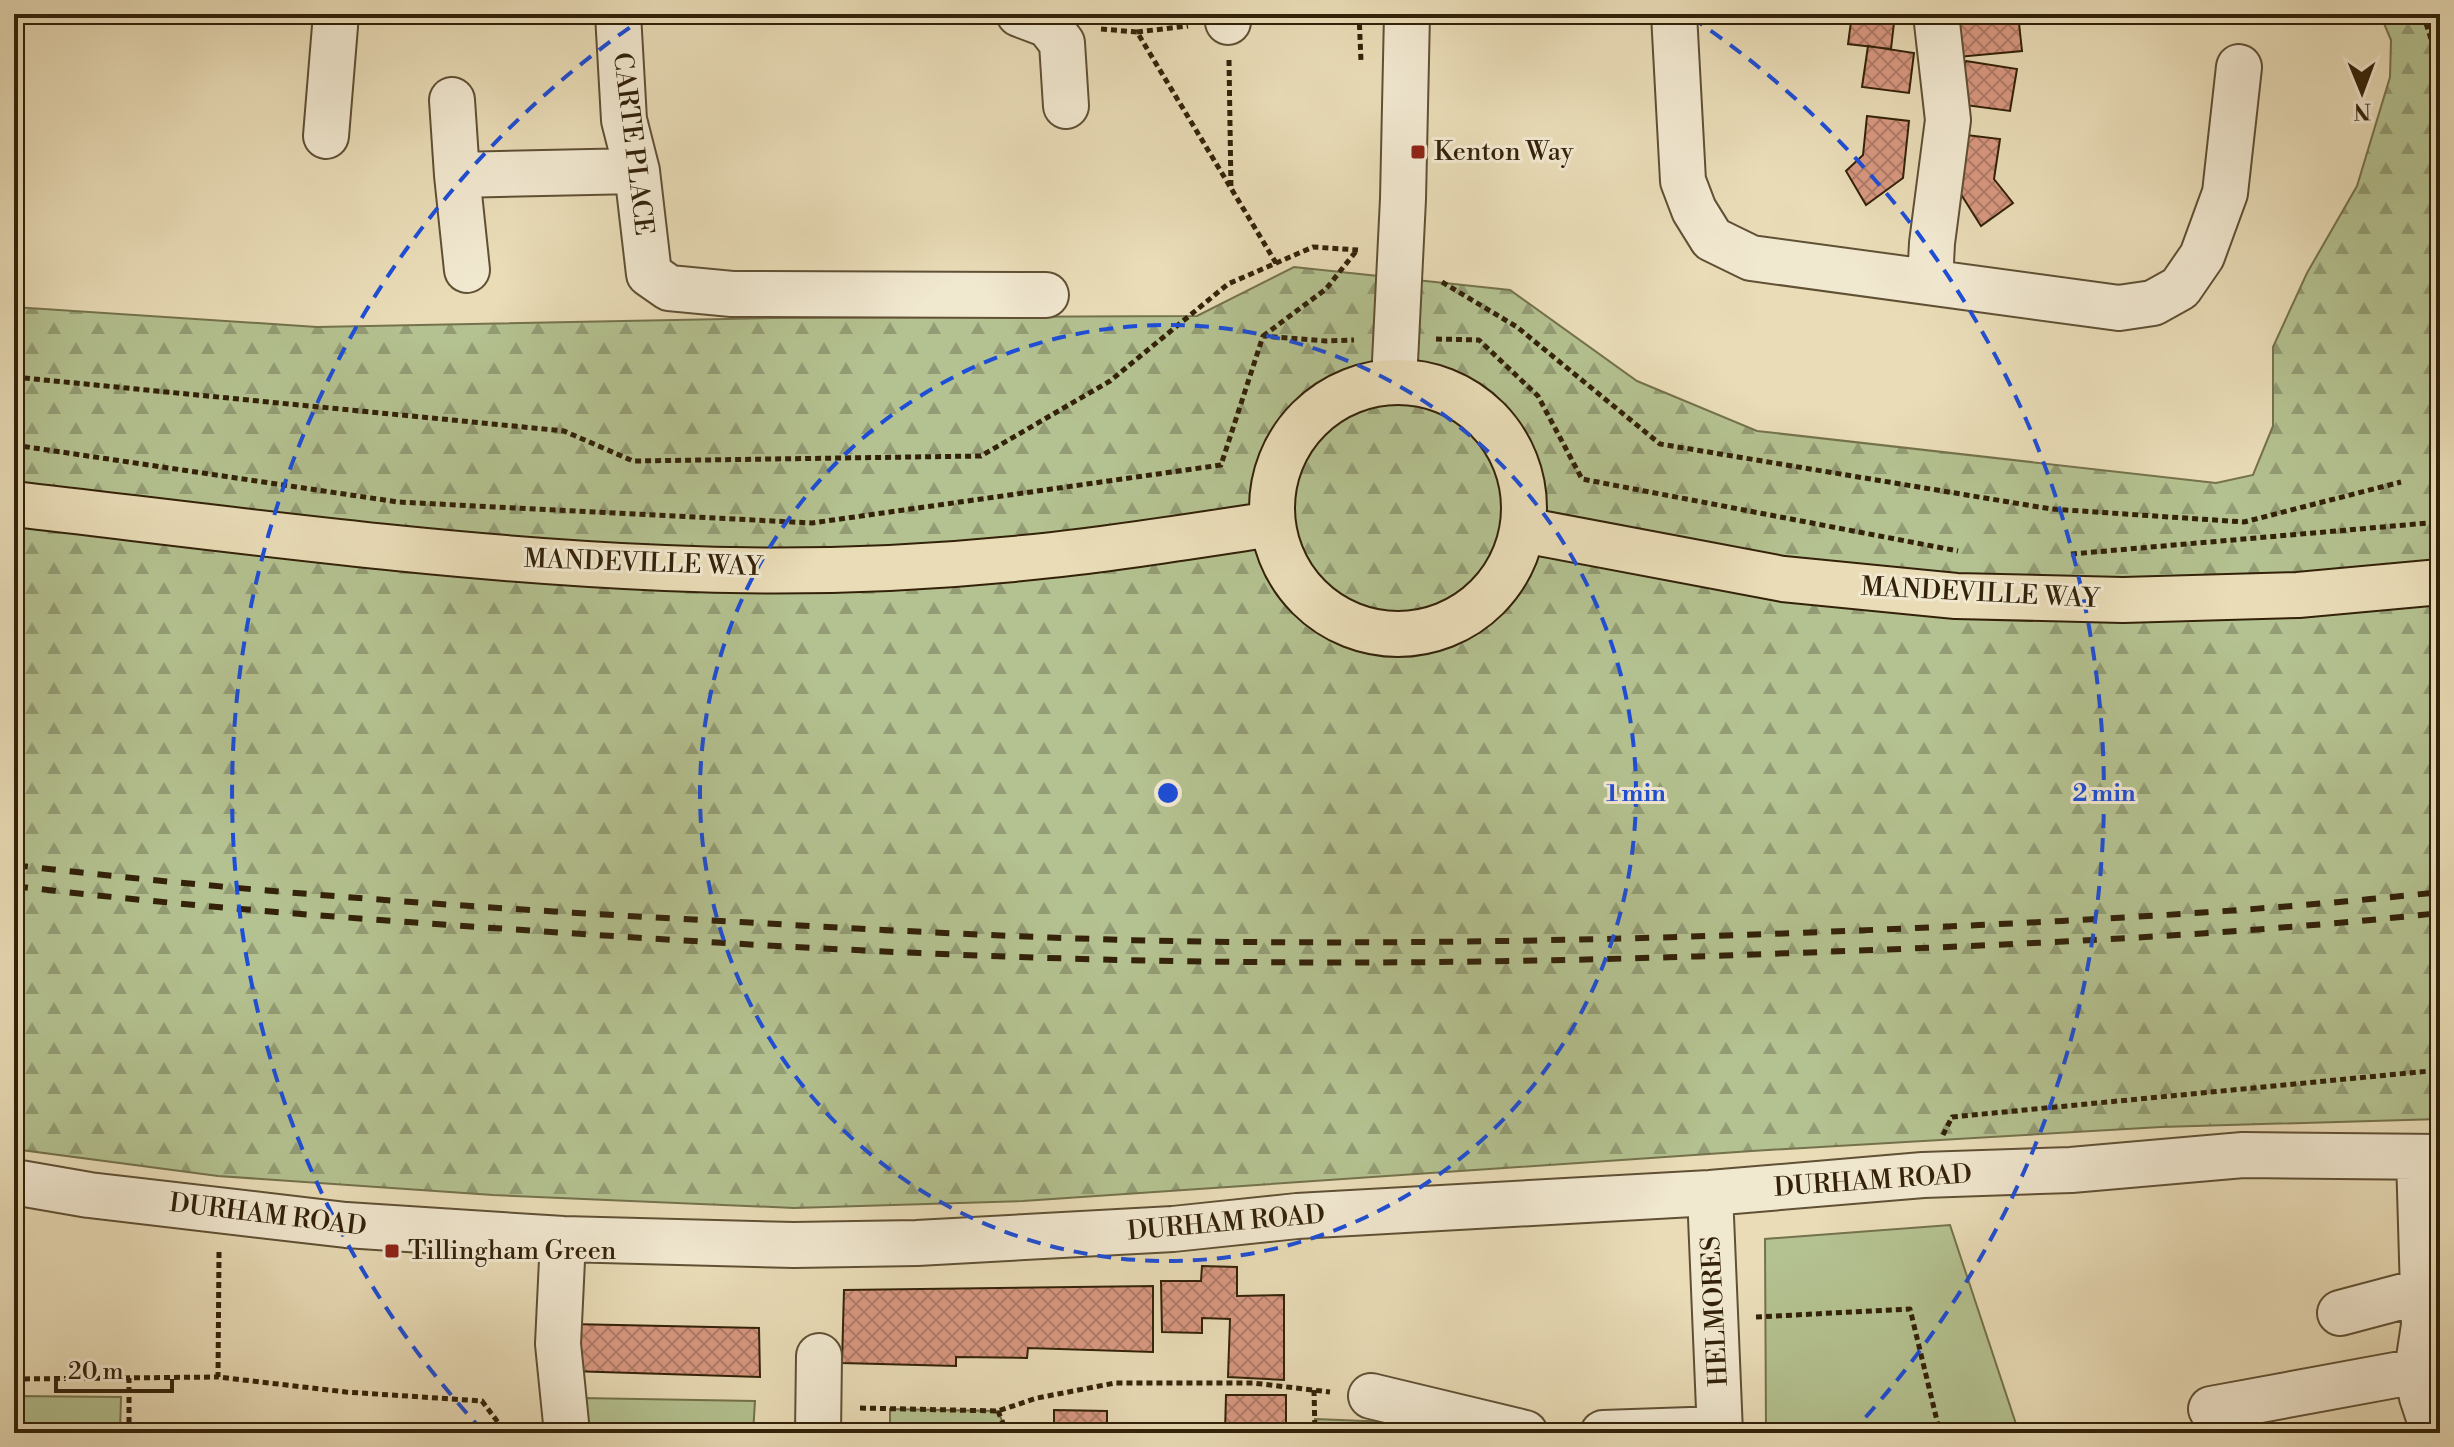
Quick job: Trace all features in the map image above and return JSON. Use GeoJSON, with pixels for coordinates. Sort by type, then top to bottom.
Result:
{"type":"FeatureCollection","features":[{"type":"Feature","properties":{"kind":"main road"},"geometry":{"type":"LineString","coordinates":[[1394,382],[1428,385],[1457,396],[1488,419],[1508,444],[1519,470],[1525,499],[1524,530],[1510,568],[1487,599],[1457,621],[1425,632],[1391,635],[1360,629],[1325,611],[1297,585],[1281,557],[1272,524],[1272,498],[1278,467],[1293,437],[1318,410],[1353,390],[1394,382]]}},
{"type":"Feature","properties":{"kind":"main road","name":"MANDEVILLE WAY"},"geometry":{"type":"LineString","coordinates":[[14,504],[501,557],[666,568],[895,566],[1035,556],[1272,524]]}},
{"type":"Feature","properties":{"kind":"main road","name":"MANDEVILLE WAY"},"geometry":{"type":"LineString","coordinates":[[1524,530],[1783,579],[1956,596],[2123,600],[2282,596],[2440,582]]}},
{"type":"Feature","properties":{"kind":"street"},"geometry":{"type":"LineString","coordinates":[[326,136],[336,14]]}},
{"type":"Feature","properties":{"kind":"street","name":"CARTE PLACE"},"geometry":{"type":"LineString","coordinates":[[618,14],[624,120],[637,171],[649,274],[669,288],[732,294],[1046,295]]}},
{"type":"Feature","properties":{"kind":"street"},"geometry":{"type":"LineString","coordinates":[[1394,382],[1407,14]]}},
{"type":"Feature","properties":{"kind":"street"},"geometry":{"type":"LineString","coordinates":[[1674,14],[1683,181],[1694,210],[1712,239],[1751,258],[2119,308],[2153,303],[2180,288],[2202,256],[2225,193],[2239,67]]}},
{"type":"Feature","properties":{"kind":"street"},"geometry":{"type":"LineString","coordinates":[[1930,282],[1948,120],[1936,14]]}},
{"type":"Feature","properties":{"kind":"street"},"geometry":{"type":"LineString","coordinates":[[1034,20],[1062,43],[1066,106]]}},
{"type":"Feature","properties":{"kind":"street"},"geometry":{"type":"LineString","coordinates":[[452,100],[467,270]]}},
{"type":"Feature","properties":{"kind":"street"},"geometry":{"type":"LineString","coordinates":[[457,175],[637,171]]}},
{"type":"Feature","properties":{"kind":"street","name":"DURHAM ROAD"},"geometry":{"type":"LineString","coordinates":[[14,1182],[89,1195],[346,1225],[563,1239],[794,1245],[917,1243],[1173,1229],[1312,1215],[1710,1193],[1923,1175],[2071,1170],[2243,1155],[2430,1157]]}},
{"type":"Feature","properties":{"kind":"street"},"geometry":{"type":"LineString","coordinates":[[2211,1409],[2428,1398],[2423,1291],[2430,1157]]}},
{"type":"Feature","properties":{"kind":"street","name":"HELMORES"},"geometry":{"type":"LineString","coordinates":[[1603,1433],[1720,1431],[1710,1193]]}},
{"type":"Feature","properties":{"kind":"street"},"geometry":{"type":"LineString","coordinates":[[554,1431],[563,1239]]}},
{"type":"Feature","properties":{"kind":"street"},"geometry":{"type":"LineString","coordinates":[[2340,1313],[2423,1291]]}},
{"type":"Feature","properties":{"kind":"street"},"geometry":{"type":"LineString","coordinates":[[818,1420],[819,1356]]}},
{"type":"Feature","properties":{"kind":"street"},"geometry":{"type":"LineString","coordinates":[[1371,1396],[1506,1431]]}},
{"type":"Feature","properties":{"kind":"path"},"geometry":{"type":"LineString","coordinates":[[1359,14],[1361,71]]}},
{"type":"Feature","properties":{"kind":"path"},"geometry":{"type":"LineString","coordinates":[[2423,14],[2440,67]]}},
{"type":"Feature","properties":{"kind":"path"},"geometry":{"type":"LineString","coordinates":[[1034,20],[1137,32],[1228,18],[1231,191]]}},
{"type":"Feature","properties":{"kind":"path"},"geometry":{"type":"LineString","coordinates":[[1137,32],[1276,263]]}},
{"type":"Feature","properties":{"kind":"path"},"geometry":{"type":"LineString","coordinates":[[14,377],[564,431],[633,461],[981,456],[1110,381],[1228,284],[1313,247],[1358,250],[1326,289],[1263,336],[1221,465],[812,523],[398,502],[14,445]]}},
{"type":"Feature","properties":{"kind":"path"},"geometry":{"type":"LineString","coordinates":[[1400,257],[1517,327],[1660,444],[2051,509],[2244,522],[2401,482]]}},
{"type":"Feature","properties":{"kind":"path"},"geometry":{"type":"LineString","coordinates":[[1263,336],[1326,341],[1479,340],[1538,396],[1582,479],[1973,554]]}},
{"type":"Feature","properties":{"kind":"path"},"geometry":{"type":"LineString","coordinates":[[2066,554],[2440,522]]}},
{"type":"Feature","properties":{"kind":"path"},"geometry":{"type":"LineString","coordinates":[[1923,1175],[1952,1117],[2440,1070]]}},
{"type":"Feature","properties":{"kind":"path"},"geometry":{"type":"LineString","coordinates":[[218,1377],[220,1209]]}},
{"type":"Feature","properties":{"kind":"path"},"geometry":{"type":"LineString","coordinates":[[1715,1319],[1910,1309],[1940,1433]]}},
{"type":"Feature","properties":{"kind":"path"},"geometry":{"type":"LineString","coordinates":[[14,1379],[218,1377],[346,1392],[482,1401],[506,1433]]}},
{"type":"Feature","properties":{"kind":"path"},"geometry":{"type":"LineString","coordinates":[[129,1378],[129,1433]]}},
{"type":"Feature","properties":{"kind":"path"},"geometry":{"type":"LineString","coordinates":[[818,1420],[998,1411],[1037,1398],[1115,1383],[1253,1383],[1371,1396]]}},
{"type":"Feature","properties":{"kind":"path"},"geometry":{"type":"LineString","coordinates":[[1314,1390],[1315,1433]]}},
{"type":"Feature","properties":{"kind":"path"},"geometry":{"type":"LineString","coordinates":[[998,1411],[1007,1433]]}},
{"type":"Feature","properties":{"kind":"green space"},"geometry":{"type":"Polygon","coordinates":[[[2380,14],[2440,14],[2440,1119],[2161,1127],[1752,1151],[1023,1201],[794,1208],[493,1195],[218,1176],[14,1149],[14,307],[317,327],[773,318],[1197,316],[1294,267],[1510,290],[1637,381],[1757,431],[2216,483],[2253,475],[2273,426],[2273,347],[2307,273],[2357,186],[2390,77],[2391,40],[2380,14]]]}},
{"type":"Feature","properties":{"kind":"green space"},"geometry":{"type":"Polygon","coordinates":[[[1950,1225],[2019,1433],[1766,1433],[1765,1239],[1950,1225]]]}},
{"type":"Feature","properties":{"kind":"green space"},"geometry":{"type":"Polygon","coordinates":[[[14,1396],[121,1397],[120,1433],[14,1433],[14,1396]]]}},
{"type":"Feature","properties":{"kind":"green space"},"geometry":{"type":"Polygon","coordinates":[[[580,1398],[755,1401],[753,1433],[584,1433],[580,1398]]]}},
{"type":"Feature","properties":{"kind":"green space"},"geometry":{"type":"Polygon","coordinates":[[[890,1409],[998,1411],[1007,1433],[890,1433],[890,1409]]]}},
{"type":"Feature","properties":{"kind":"green space"},"geometry":{"type":"Polygon","coordinates":[[[1315,1419],[1390,1422],[1420,1433],[1315,1433],[1315,1419]]]}},
{"type":"Feature","properties":{"kind":"building"},"geometry":{"type":"Polygon","coordinates":[[[1852,14],[1895,14],[1891,49],[1848,44],[1852,14]]]}},
{"type":"Feature","properties":{"kind":"building"},"geometry":{"type":"Polygon","coordinates":[[[1953,14],[2018,14],[2022,51],[1958,57],[1953,14]]]}},
{"type":"Feature","properties":{"kind":"building"},"geometry":{"type":"Polygon","coordinates":[[[1868,46],[1914,53],[1909,93],[1862,87],[1868,46]]]}},
{"type":"Feature","properties":{"kind":"building"},"geometry":{"type":"Polygon","coordinates":[[[1966,61],[2017,69],[2010,111],[1950,103],[1966,61]]]}},
{"type":"Feature","properties":{"kind":"building"},"geometry":{"type":"Polygon","coordinates":[[[1867,116],[1909,121],[1903,178],[1866,205],[1846,171],[1863,155],[1867,116]]]}},
{"type":"Feature","properties":{"kind":"building"},"geometry":{"type":"Polygon","coordinates":[[[1958,134],[2000,139],[1994,179],[2013,203],[1981,226],[1957,188],[1958,134]]]}},
{"type":"Feature","properties":{"kind":"building"},"geometry":{"type":"Polygon","coordinates":[[[1202,1266],[1237,1267],[1237,1296],[1284,1295],[1284,1380],[1228,1377],[1230,1319],[1202,1318],[1202,1333],[1162,1332],[1161,1281],[1201,1281],[1202,1266]]]}},
{"type":"Feature","properties":{"kind":"building"},"geometry":{"type":"Polygon","coordinates":[[[1153,1286],[1153,1352],[1028,1348],[1027,1358],[956,1357],[956,1366],[842,1363],[844,1290],[1153,1286]]]}},
{"type":"Feature","properties":{"kind":"building"},"geometry":{"type":"Polygon","coordinates":[[[570,1324],[759,1328],[760,1377],[570,1371],[570,1324]]]}},
{"type":"Feature","properties":{"kind":"building"},"geometry":{"type":"Polygon","coordinates":[[[1226,1395],[1286,1395],[1286,1433],[1225,1433],[1226,1395]]]}},
{"type":"Feature","properties":{"kind":"building"},"geometry":{"type":"Polygon","coordinates":[[[1054,1410],[1107,1411],[1107,1433],[1054,1433],[1054,1410]]]}},
{"type":"Feature","properties":{"kind":"railway"},"geometry":{"type":"LineString","coordinates":[[14,865],[292,893],[571,913],[1001,936],[1245,942],[1497,941],[1832,932],[2178,914],[2440,892]]}},
{"type":"Feature","properties":{"kind":"railway"},"geometry":{"type":"LineString","coordinates":[[14,886],[275,912],[714,942],[979,956],[1245,962],[1520,961],[1875,950],[2198,934],[2440,913]]}},
{"type":"Feature","properties":{"kind":"place","name":"Kenton Way"},"geometry":{"type":"Point","coordinates":[1418,152]}},
{"type":"Feature","properties":{"kind":"place","name":"Tillingham Green"},"geometry":{"type":"Point","coordinates":[392,1251]}}]}
